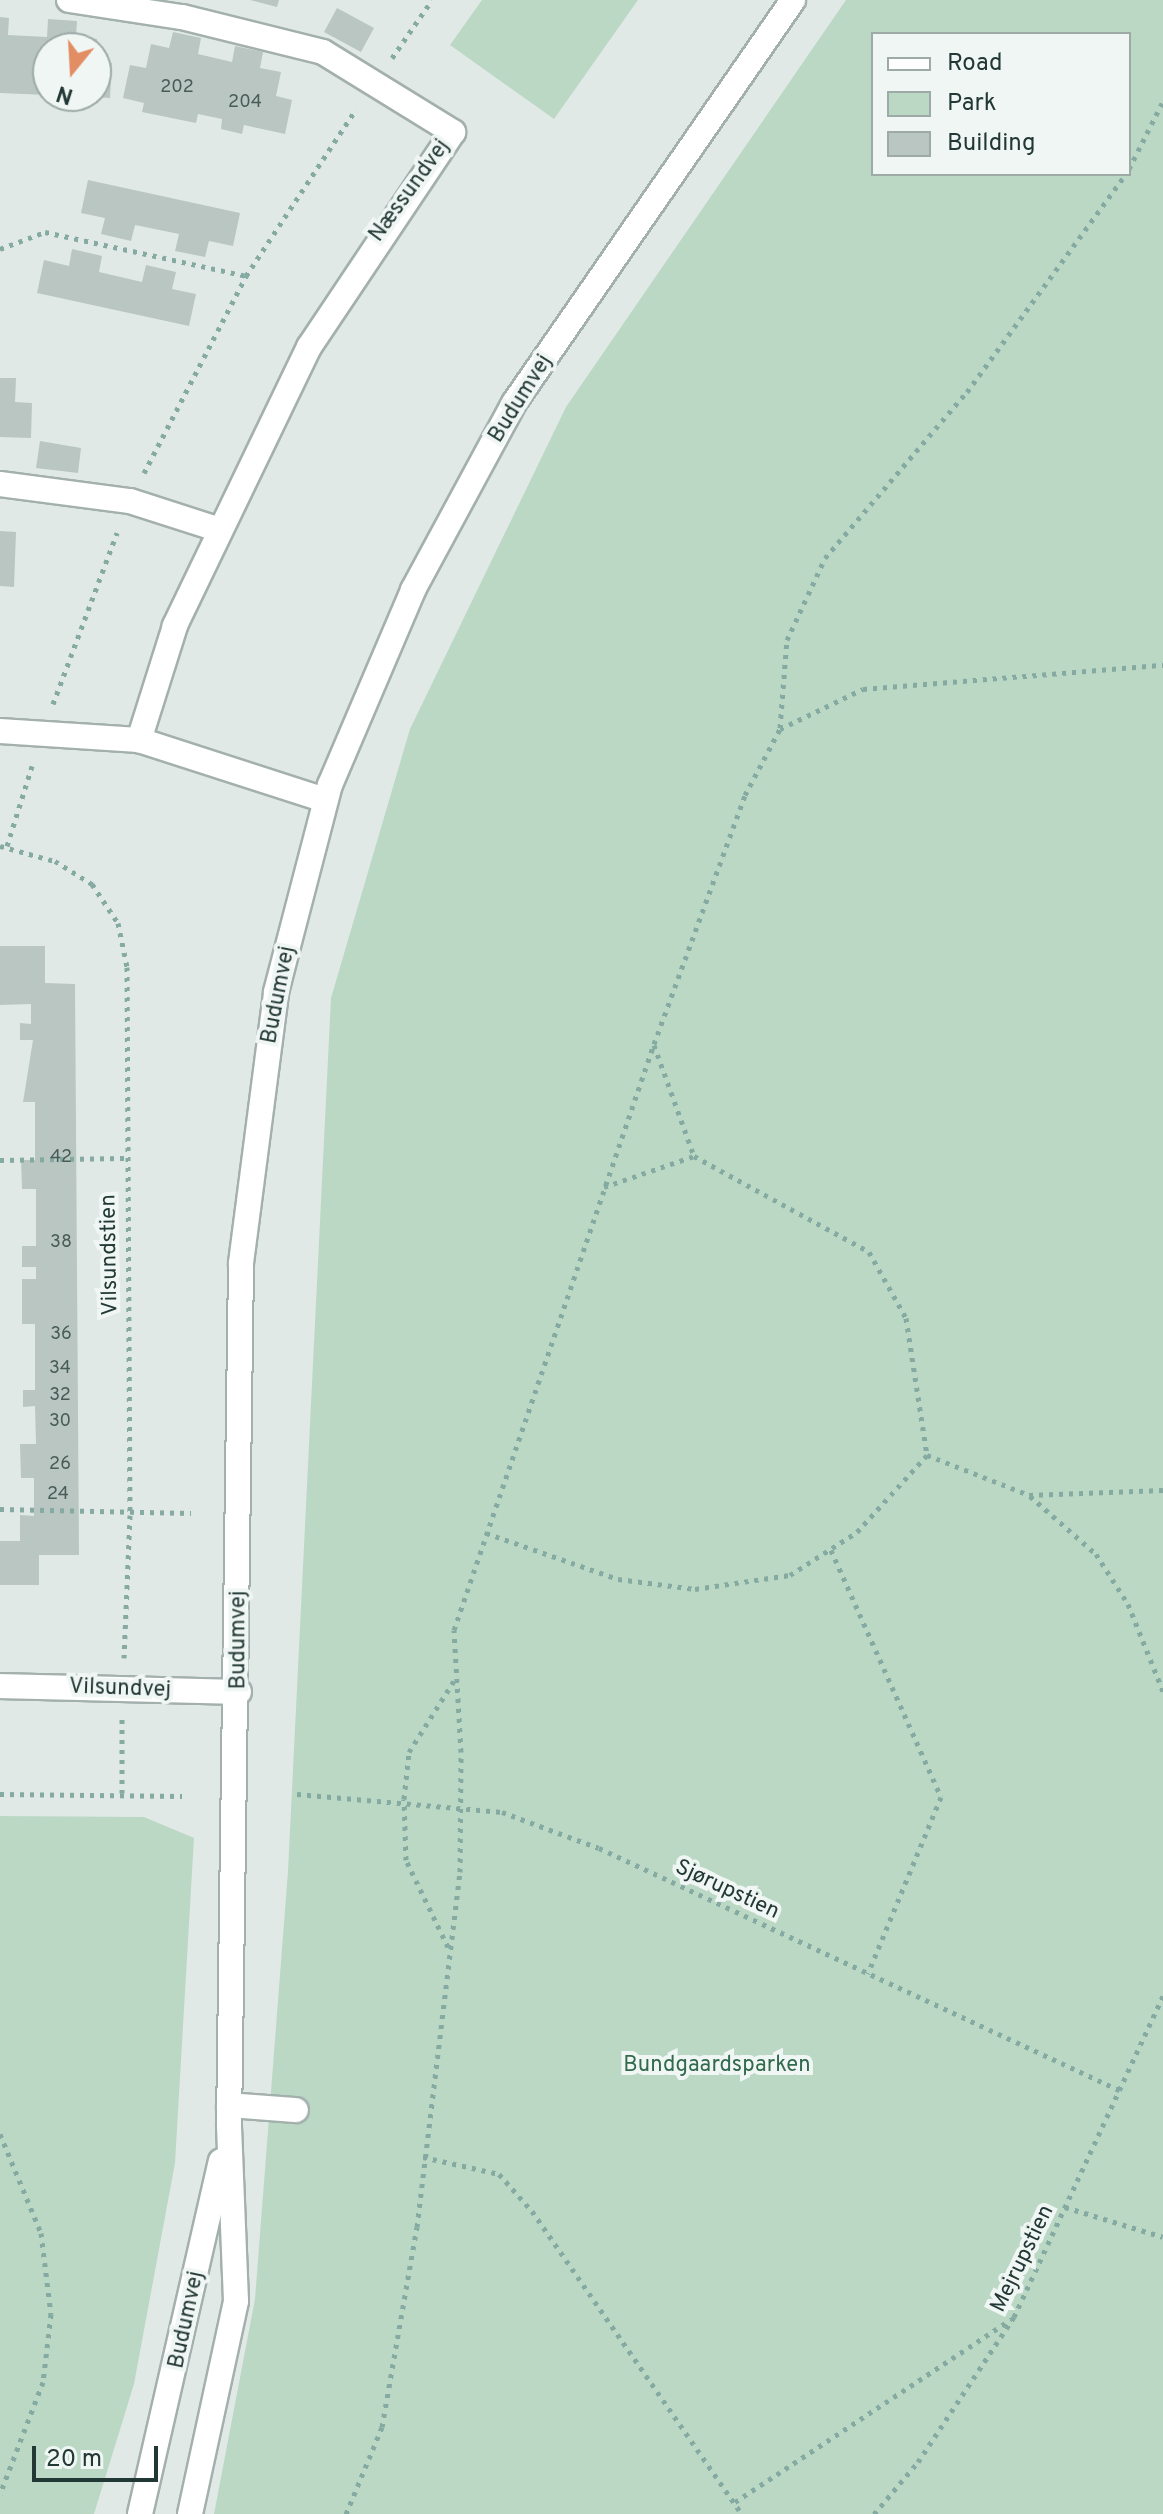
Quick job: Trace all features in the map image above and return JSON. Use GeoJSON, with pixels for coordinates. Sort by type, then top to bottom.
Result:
{"type":"FeatureCollection","features":[{"type":"Feature","properties":{"kind":"street","name":"Næssundvej"},"geometry":{"type":"LineString","coordinates":[[69,0],[283,39],[376,81],[453,132],[309,347],[217,529],[175,626],[139,740]]}},
{"type":"Feature","properties":{"kind":"street","name":"Budumvej"},"geometry":{"type":"LineString","coordinates":[[190,2514],[236,2301],[229,2115],[239,1692],[241,1263],[276,992],[325,800],[413,590],[514,403],[793,0]]}},
{"type":"Feature","properties":{"kind":"street"},"geometry":{"type":"LineString","coordinates":[[0,484],[130,501],[217,529]]}},
{"type":"Feature","properties":{"kind":"street"},"geometry":{"type":"LineString","coordinates":[[0,731],[43,731],[139,740],[325,800]]}},
{"type":"Feature","properties":{"kind":"street","name":"Vilsundvej"},"geometry":{"type":"LineString","coordinates":[[0,1686],[239,1692]]}},
{"type":"Feature","properties":{"kind":"street"},"geometry":{"type":"LineString","coordinates":[[229,2115],[296,2110]]}},
{"type":"Feature","properties":{"kind":"street","name":"Budumvej"},"geometry":{"type":"LineString","coordinates":[[140,2514],[229,2115]]}},
{"type":"Feature","properties":{"kind":"path"},"geometry":{"type":"LineString","coordinates":[[4,846],[43,731],[130,501],[246,276],[432,0]]}},
{"type":"Feature","properties":{"kind":"path"},"geometry":{"type":"LineString","coordinates":[[1131,165],[1163,101]]}},
{"type":"Feature","properties":{"kind":"path"},"geometry":{"type":"LineString","coordinates":[[346,2514],[382,2427],[423,2157],[460,1872],[461,1752],[454,1630],[486,1533],[603,1187],[745,795],[780,729],[787,640],[825,558],[967,392],[1125,176]]}},
{"type":"Feature","properties":{"kind":"path"},"geometry":{"type":"LineString","coordinates":[[0,249],[45,232],[246,276]]}},
{"type":"Feature","properties":{"kind":"path"},"geometry":{"type":"LineString","coordinates":[[780,729],[863,689],[1163,665]]}},
{"type":"Feature","properties":{"kind":"path","name":"Vilsundstien"},"geometry":{"type":"LineString","coordinates":[[4,846],[55,861],[92,884],[118,923],[127,967],[125,1158],[130,1515],[122,1688],[122,1793]]}},
{"type":"Feature","properties":{"kind":"path"},"geometry":{"type":"LineString","coordinates":[[654,1044],[694,1156],[869,1252],[906,1318],[927,1455]]}},
{"type":"Feature","properties":{"kind":"path"},"geometry":{"type":"LineString","coordinates":[[603,1187],[694,1156]]}},
{"type":"Feature","properties":{"kind":"path"},"geometry":{"type":"LineString","coordinates":[[0,1160],[125,1158]]}},
{"type":"Feature","properties":{"kind":"path"},"geometry":{"type":"LineString","coordinates":[[927,1455],[1029,1495],[1096,1554],[1128,1604],[1163,1691]]}},
{"type":"Feature","properties":{"kind":"path"},"geometry":{"type":"LineString","coordinates":[[486,1533],[618,1579],[695,1589],[790,1575],[857,1532],[927,1455]]}},
{"type":"Feature","properties":{"kind":"path"},"geometry":{"type":"LineString","coordinates":[[1029,1495],[1163,1490]]}},
{"type":"Feature","properties":{"kind":"path"},"geometry":{"type":"LineString","coordinates":[[0,1509],[130,1515],[191,1513]]}},
{"type":"Feature","properties":{"kind":"path"},"geometry":{"type":"LineString","coordinates":[[831,1550],[941,1797],[868,1973]]}},
{"type":"Feature","properties":{"kind":"path"},"geometry":{"type":"LineString","coordinates":[[449,1947],[406,1860],[404,1799],[409,1752],[457,1676]]}},
{"type":"Feature","properties":{"kind":"path"},"geometry":{"type":"LineString","coordinates":[[0,1794],[182,1796]]}},
{"type":"Feature","properties":{"kind":"path","name":"Sjørupstien"},"geometry":{"type":"LineString","coordinates":[[297,1794],[404,1799],[502,1812],[544,1827],[1121,2091]]}},
{"type":"Feature","properties":{"kind":"path","name":"Mejrupstien"},"geometry":{"type":"LineString","coordinates":[[874,2514],[918,2462],[1014,2317],[1163,1996]]}},
{"type":"Feature","properties":{"kind":"path"},"geometry":{"type":"LineString","coordinates":[[0,2134],[41,2233],[51,2314],[43,2382],[0,2494]]}},
{"type":"Feature","properties":{"kind":"path"},"geometry":{"type":"LineString","coordinates":[[423,2157],[499,2174],[532,2211],[742,2514]]}},
{"type":"Feature","properties":{"kind":"path"},"geometry":{"type":"LineString","coordinates":[[1065,2207],[1163,2237]]}},
{"type":"Feature","properties":{"kind":"path"},"geometry":{"type":"LineString","coordinates":[[735,2502],[1014,2317]]}},
{"type":"Feature","properties":{"kind":"green space"},"geometry":{"type":"Polygon","coordinates":[[[482,0],[638,0],[554,119],[450,45],[482,0]]]}},
{"type":"Feature","properties":{"kind":"green space","name":"Bundgaardsparken"},"geometry":{"type":"Polygon","coordinates":[[[846,0],[1163,0],[1163,2514],[214,2514],[255,2299],[288,1871],[331,998],[410,729],[566,407],[846,0]]]}},
{"type":"Feature","properties":{"kind":"green space"},"geometry":{"type":"Polygon","coordinates":[[[0,1816],[144,1817],[194,1838],[175,2163],[134,2384],[94,2514],[0,2514],[0,1816]]]}},
{"type":"Feature","properties":{"kind":"building"},"geometry":{"type":"Polygon","coordinates":[[[250,0],[279,0],[277,7],[250,0]]]}},
{"type":"Feature","properties":{"kind":"building"},"geometry":{"type":"Polygon","coordinates":[[[337,8],[374,28],[361,52],[324,32],[337,8]]]}},
{"type":"Feature","properties":{"kind":"building"},"geometry":{"type":"Polygon","coordinates":[[[0,17],[9,18],[8,35],[32,36],[32,94],[0,93],[0,17]]]}},
{"type":"Feature","properties":{"kind":"building"},"geometry":{"type":"Polygon","coordinates":[[[48,19],[77,21],[76,32],[47,32],[48,19]]]}},
{"type":"Feature","properties":{"kind":"building"},"geometry":{"type":"Polygon","coordinates":[[[173,32],[201,38],[198,54],[232,62],[235,46],[263,52],[260,68],[281,72],[276,96],[292,100],[285,134],[244,125],[242,134],[221,129],[222,119],[198,114],[196,123],[142,112],[144,103],[123,98],[130,65],[146,68],[151,44],[169,48],[173,32]]]}},
{"type":"Feature","properties":{"kind":"building"},"geometry":{"type":"Polygon","coordinates":[[[88,180],[240,213],[233,246],[209,241],[205,257],[175,251],[179,234],[135,225],[131,241],[101,234],[105,218],[81,213],[88,180]]]}},
{"type":"Feature","properties":{"kind":"building"},"geometry":{"type":"Polygon","coordinates":[[[72,249],[102,256],[99,272],[142,282],[146,265],[176,272],[172,289],[196,294],[189,326],[37,293],[44,260],[69,266],[72,249]]]}},
{"type":"Feature","properties":{"kind":"building"},"geometry":{"type":"Polygon","coordinates":[[[0,378],[16,378],[15,402],[32,403],[31,438],[0,437],[0,378]]]}},
{"type":"Feature","properties":{"kind":"building"},"geometry":{"type":"Polygon","coordinates":[[[40,441],[81,448],[78,473],[36,468],[40,441]]]}},
{"type":"Feature","properties":{"kind":"building"},"geometry":{"type":"Polygon","coordinates":[[[0,531],[16,532],[14,587],[0,586],[0,531]]]}},
{"type":"Feature","properties":{"kind":"building"},"geometry":{"type":"Polygon","coordinates":[[[0,946],[45,946],[45,983],[75,984],[79,1555],[39,1555],[39,1585],[0,1585],[0,1541],[20,1541],[20,1515],[34,1516],[34,1478],[21,1478],[20,1444],[36,1444],[35,1406],[23,1407],[23,1390],[35,1390],[35,1324],[22,1324],[22,1279],[36,1279],[36,1267],[22,1267],[22,1246],[36,1246],[36,1189],[22,1189],[21,1160],[35,1160],[35,1102],[23,1102],[33,1040],[20,1040],[20,1023],[31,1024],[31,1004],[0,1005],[0,946]]]}}]}
